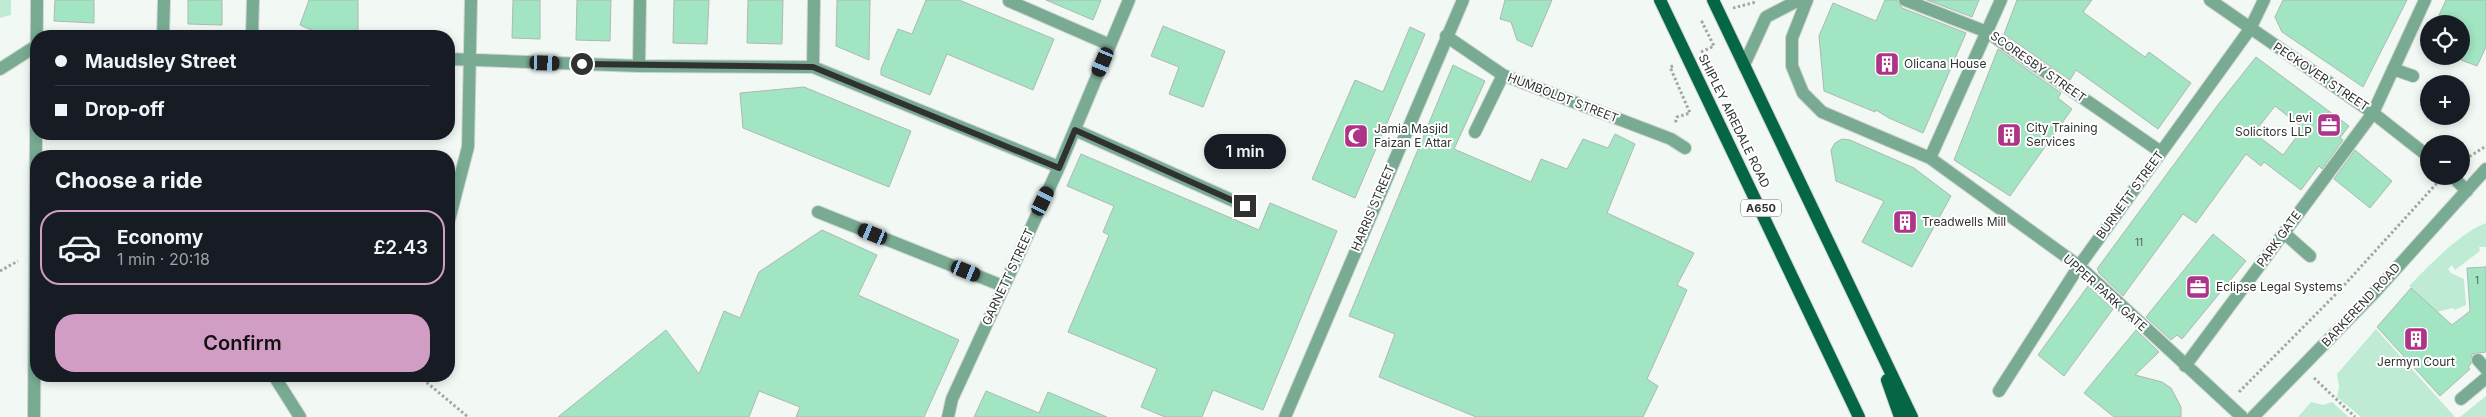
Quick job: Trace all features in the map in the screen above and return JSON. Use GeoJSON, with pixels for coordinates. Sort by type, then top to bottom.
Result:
{"type":"FeatureCollection","features":[{"type":"Feature","properties":{"kind":"main road","name":"SHIPLEY AIREDALE ROAD"},"geometry":{"type":"LineString","coordinates":[[1660,0],[1857,415]]}},
{"type":"Feature","properties":{"kind":"main road"},"geometry":{"type":"LineString","coordinates":[[1713,0],[1912,417]]}},
{"type":"Feature","properties":{"kind":"main road"},"geometry":{"type":"LineString","coordinates":[[1866,319],[1900,417]]}},
{"type":"Feature","properties":{"kind":"street"},"geometry":{"type":"LineString","coordinates":[[36,30],[37,0]]}},
{"type":"Feature","properties":{"kind":"street"},"geometry":{"type":"LineString","coordinates":[[163,30],[164,0]]}},
{"type":"Feature","properties":{"kind":"street"},"geometry":{"type":"LineString","coordinates":[[252,30],[253,0]]}},
{"type":"Feature","properties":{"kind":"street"},"geometry":{"type":"LineString","coordinates":[[455,197],[468,147],[471,0]]}},
{"type":"Feature","properties":{"kind":"street"},"geometry":{"type":"LineString","coordinates":[[639,66],[640,0]]}},
{"type":"Feature","properties":{"kind":"street"},"geometry":{"type":"LineString","coordinates":[[813,67],[814,0]]}},
{"type":"Feature","properties":{"kind":"street","name":"GARNETT STREET"},"geometry":{"type":"LineString","coordinates":[[948,417],[952,399],[1059,168],[1129,0]]}},
{"type":"Feature","properties":{"kind":"street","name":"HARRIS STREET"},"geometry":{"type":"LineString","coordinates":[[1285,417],[1446,36],[1463,0]]}},
{"type":"Feature","properties":{"kind":"street"},"geometry":{"type":"LineString","coordinates":[[1744,65],[1766,17],[1799,0]]}},
{"type":"Feature","properties":{"kind":"street","name":"UPPER PARK GATE"},"geometry":{"type":"LineString","coordinates":[[1807,0],[1792,38],[1792,66],[1803,92],[1822,112],[1930,158],[2078,266],[2242,417]]}},
{"type":"Feature","properties":{"kind":"street","name":"SCORESBY STREET"},"geometry":{"type":"LineString","coordinates":[[1905,0],[1988,32],[2161,152]]}},
{"type":"Feature","properties":{"kind":"street"},"geometry":{"type":"LineString","coordinates":[[1930,158],[2001,0]]}},
{"type":"Feature","properties":{"kind":"street","name":"PECKOVER STREET"},"geometry":{"type":"LineString","coordinates":[[2210,0],[2373,112],[2420,150]]}},
{"type":"Feature","properties":{"kind":"street","name":"BURNETT STREET"},"geometry":{"type":"LineString","coordinates":[[1999,391],[2078,266],[2250,29],[2264,0]]}},
{"type":"Feature","properties":{"kind":"street","name":"PARK GATE"},"geometry":{"type":"LineString","coordinates":[[2185,366],[2373,112],[2425,0]]}},
{"type":"Feature","properties":{"kind":"street"},"geometry":{"type":"LineString","coordinates":[[1008,1],[1110,45]]}},
{"type":"Feature","properties":{"kind":"street","name":"HUMBOLDT STREET"},"geometry":{"type":"LineString","coordinates":[[1446,36],[1503,75],[1670,139],[1685,148]]}},
{"type":"Feature","properties":{"kind":"street"},"geometry":{"type":"LineString","coordinates":[[0,69],[30,50]]}},
{"type":"Feature","properties":{"kind":"street"},"geometry":{"type":"LineString","coordinates":[[455,59],[639,66],[813,67],[1059,168]]}},
{"type":"Feature","properties":{"kind":"street"},"geometry":{"type":"LineString","coordinates":[[2393,69],[2413,76]]}},
{"type":"Feature","properties":{"kind":"street"},"geometry":{"type":"LineString","coordinates":[[1474,132],[1503,75]]}},
{"type":"Feature","properties":{"kind":"street"},"geometry":{"type":"LineString","coordinates":[[1075,130],[1245,206]]}},
{"type":"Feature","properties":{"kind":"street","name":"BARKEREND ROAD"},"geometry":{"type":"LineString","coordinates":[[2253,417],[2476,185],[2486,169]]}},
{"type":"Feature","properties":{"kind":"street"},"geometry":{"type":"LineString","coordinates":[[818,212],[1003,286]]}},
{"type":"Feature","properties":{"kind":"street"},"geometry":{"type":"LineString","coordinates":[[2284,233],[2310,256]]}},
{"type":"Feature","properties":{"kind":"street"},"geometry":{"type":"LineString","coordinates":[[2461,399],[2486,378]]}},
{"type":"Feature","properties":{"kind":"street"},"geometry":{"type":"LineString","coordinates":[[34,382],[34,417]]}},
{"type":"Feature","properties":{"kind":"street"},"geometry":{"type":"LineString","coordinates":[[279,382],[300,417]]}},
{"type":"Feature","properties":{"kind":"path"},"geometry":{"type":"LineString","coordinates":[[2470,156],[2486,146]]}},
{"type":"Feature","properties":{"kind":"path"},"geometry":{"type":"LineString","coordinates":[[2227,404],[2256,378],[2337,293],[2435,185]]}},
{"type":"Feature","properties":{"kind":"path"},"geometry":{"type":"LineString","coordinates":[[2302,367],[2355,417]]}},
{"type":"Feature","properties":{"kind":"path"},"geometry":{"type":"LineString","coordinates":[[426,382],[468,417]]}},
{"type":"Feature","properties":{"kind":"green space"},"geometry":{"type":"Polygon","coordinates":[[[0,0],[11,0],[11,15],[0,18],[0,0]]]}},
{"type":"Feature","properties":{"kind":"green space"},"geometry":{"type":"Polygon","coordinates":[[[2486,223],[2486,247],[2479,247],[2480,251],[2455,270],[2452,265],[2448,269],[2451,273],[2464,279],[2466,305],[2455,310],[2453,308],[2437,312],[2409,286],[2455,242],[2465,234],[2486,223]]]}},
{"type":"Feature","properties":{"kind":"green space"},"geometry":{"type":"Polygon","coordinates":[[[2376,329],[2455,417],[2361,417],[2337,397],[2339,387],[2337,374],[2376,329]]]}},
{"type":"Feature","properties":{"kind":"green space"},"geometry":{"type":"Polygon","coordinates":[[[2486,396],[2486,417],[2460,417],[2486,396]]]}},
{"type":"Feature","properties":{"kind":"green space"},"geometry":{"type":"Polygon","coordinates":[[[2311,402],[2323,405],[2332,402],[2349,417],[2298,417],[2311,402]]]}},
{"type":"Feature","properties":{"kind":"building"},"geometry":{"type":"Polygon","coordinates":[[[55,0],[94,0],[94,23],[54,21],[55,0]]]}},
{"type":"Feature","properties":{"kind":"building"},"geometry":{"type":"Polygon","coordinates":[[[188,0],[222,0],[222,25],[188,24],[188,0]]]}},
{"type":"Feature","properties":{"kind":"building"},"geometry":{"type":"Polygon","coordinates":[[[309,0],[358,0],[358,30],[311,30],[300,25],[309,0]]]}},
{"type":"Feature","properties":{"kind":"building"},"geometry":{"type":"Polygon","coordinates":[[[513,0],[540,0],[540,39],[512,38],[513,0]]]}},
{"type":"Feature","properties":{"kind":"building"},"geometry":{"type":"Polygon","coordinates":[[[577,0],[611,0],[610,41],[576,40],[577,0]]]}},
{"type":"Feature","properties":{"kind":"building"},"geometry":{"type":"Polygon","coordinates":[[[674,0],[709,0],[707,44],[673,43],[674,0]]]}},
{"type":"Feature","properties":{"kind":"building"},"geometry":{"type":"Polygon","coordinates":[[[748,0],[783,0],[782,44],[747,43],[748,0]]]}},
{"type":"Feature","properties":{"kind":"building"},"geometry":{"type":"Polygon","coordinates":[[[837,0],[870,0],[869,60],[836,46],[837,0]]]}},
{"type":"Feature","properties":{"kind":"building"},"geometry":{"type":"Polygon","coordinates":[[[926,0],[959,0],[1054,39],[1033,90],[947,54],[930,95],[881,75],[881,69],[898,29],[912,34],[926,0]]]}},
{"type":"Feature","properties":{"kind":"building"},"geometry":{"type":"Polygon","coordinates":[[[1046,0],[1101,0],[1093,20],[1046,0]]]}},
{"type":"Feature","properties":{"kind":"building"},"geometry":{"type":"Polygon","coordinates":[[[1505,0],[1552,0],[1532,47],[1517,40],[1511,22],[1500,19],[1505,0]]]}},
{"type":"Feature","properties":{"kind":"building","name":"Olicana House"},"geometry":{"type":"Polygon","coordinates":[[[1885,0],[1897,0],[1902,8],[1966,33],[1923,133],[1876,110],[1875,112],[1824,91],[1819,36],[1833,3],[1876,21],[1885,0]]]}},
{"type":"Feature","properties":{"kind":"building"},"geometry":{"type":"Polygon","coordinates":[[[1927,0],[1979,0],[1972,17],[1927,0]]]}},
{"type":"Feature","properties":{"kind":"building"},"geometry":{"type":"Polygon","coordinates":[[[2017,0],[2092,0],[2083,12],[2145,57],[2149,52],[2191,83],[2158,129],[2076,70],[2070,80],[2004,34],[2017,0]]]}},
{"type":"Feature","properties":{"kind":"building"},"geometry":{"type":"Polygon","coordinates":[[[2283,0],[2407,0],[2363,87],[2282,32],[2275,17],[2283,0]]]}},
{"type":"Feature","properties":{"kind":"building"},"geometry":{"type":"Polygon","coordinates":[[[2446,0],[2486,0],[2486,47],[2477,66],[2470,63],[2470,15],[2439,15],[2446,0]]]}},
{"type":"Feature","properties":{"kind":"building"},"geometry":{"type":"Polygon","coordinates":[[[1163,26],[1225,51],[1203,107],[1169,94],[1179,67],[1151,56],[1163,26]]]}},
{"type":"Feature","properties":{"kind":"building","name":"Jamia Masjid Faizan E Attar"},"geometry":{"type":"Polygon","coordinates":[[[1410,27],[1425,34],[1355,198],[1312,179],[1355,80],[1383,92],[1410,27]]]}},
{"type":"Feature","properties":{"kind":"building","name":"City Training Services"},"geometry":{"type":"Polygon","coordinates":[[[1998,49],[2061,93],[2058,98],[2072,109],[2010,196],[1954,160],[1998,49]]]}},
{"type":"Feature","properties":{"kind":"building"},"geometry":{"type":"Polygon","coordinates":[[[2256,57],[2349,126],[2340,138],[2343,140],[2322,169],[2319,166],[2301,190],[2264,162],[2261,166],[2246,154],[2196,223],[2183,214],[2123,296],[2097,269],[2217,106],[2256,57]],[[2275,106],[2254,133],[2283,155],[2303,128],[2275,106]]]}},
{"type":"Feature","properties":{"kind":"building"},"geometry":{"type":"Polygon","coordinates":[[[1453,65],[1485,81],[1454,149],[1531,182],[1541,159],[1567,169],[1583,139],[1608,148],[1615,134],[1635,144],[1607,213],[1694,253],[1677,285],[1687,290],[1647,379],[1658,386],[1643,417],[1476,417],[1379,377],[1395,334],[1349,316],[1453,65]]]}},
{"type":"Feature","properties":{"kind":"building"},"geometry":{"type":"Polygon","coordinates":[[[804,87],[911,131],[889,187],[743,128],[740,93],[804,87]]]}},
{"type":"Feature","properties":{"kind":"building","name":"Treadwells Mill"},"geometry":{"type":"Polygon","coordinates":[[[1842,139],[1850,140],[1914,168],[1951,196],[1912,267],[1862,242],[1884,201],[1836,181],[1831,150],[1835,143],[1842,139]]]}},
{"type":"Feature","properties":{"kind":"building"},"geometry":{"type":"Polygon","coordinates":[[[2355,150],[2392,181],[2370,208],[2334,179],[2355,150]]]}},
{"type":"Feature","properties":{"kind":"building"},"geometry":{"type":"Polygon","coordinates":[[[1081,154],[1259,230],[1270,203],[1337,231],[1263,410],[1213,390],[1202,417],[1165,417],[1141,407],[1157,369],[1068,332],[1109,235],[1103,232],[1114,206],[1067,186],[1081,154]]]}},
{"type":"Feature","properties":{"kind":"building"},"geometry":{"type":"Polygon","coordinates":[[[822,230],[877,255],[858,295],[959,340],[924,417],[796,417],[800,407],[759,391],[749,417],[558,417],[666,330],[699,374],[724,311],[740,318],[759,272],[822,230]]]}},
{"type":"Feature","properties":{"kind":"building","name":"Eclipse Legal Systems"},"geometry":{"type":"Polygon","coordinates":[[[2213,234],[2246,261],[2182,339],[2177,335],[2171,340],[2146,317],[2213,234]]]}},
{"type":"Feature","properties":{"kind":"building","name":"Jermyn Court"},"geometry":{"type":"Polygon","coordinates":[[[2486,267],[2486,352],[2472,354],[2471,364],[2468,367],[2470,369],[2440,396],[2377,327],[2411,288],[2452,325],[2470,311],[2467,268],[2486,267]]]}},
{"type":"Feature","properties":{"kind":"building"},"geometry":{"type":"Polygon","coordinates":[[[2088,286],[2113,309],[2064,376],[2038,355],[2088,286]]]}},
{"type":"Feature","properties":{"kind":"building"},"geometry":{"type":"Polygon","coordinates":[[[2136,330],[2159,352],[2135,375],[2162,382],[2171,388],[2181,407],[2181,417],[2114,417],[2084,393],[2136,330]]]}},
{"type":"Feature","properties":{"kind":"building"},"geometry":{"type":"Polygon","coordinates":[[[986,391],[1039,413],[1048,392],[1107,417],[974,417],[986,391]]]}},
{"type":"Feature","properties":{"kind":"place","name":"Olicana House"},"geometry":{"type":"Point","coordinates":[1887,64]}},
{"type":"Feature","properties":{"kind":"place","name":"Levi Solicitors LLP"},"geometry":{"type":"Point","coordinates":[2329,125]}},
{"type":"Feature","properties":{"kind":"place","name":"City Training Services"},"geometry":{"type":"Point","coordinates":[2009,135]}},
{"type":"Feature","properties":{"kind":"place","name":"Jamia Masjid Faizan E Attar"},"geometry":{"type":"Point","coordinates":[1356,136]}},
{"type":"Feature","properties":{"kind":"place","name":"Treadwells Mill"},"geometry":{"type":"Point","coordinates":[1905,222]}},
{"type":"Feature","properties":{"kind":"place","name":"Eclipse Legal Systems"},"geometry":{"type":"Point","coordinates":[2198,287]}},
{"type":"Feature","properties":{"kind":"place","name":"Jermyn Court"},"geometry":{"type":"Point","coordinates":[2416,339]}},
{"type":"Feature","properties":{"kind":"route"},"geometry":{"type":"LineString","coordinates":[[582,64],[813,67],[1059,168],[1075,130],[1245,206]]}}]}
